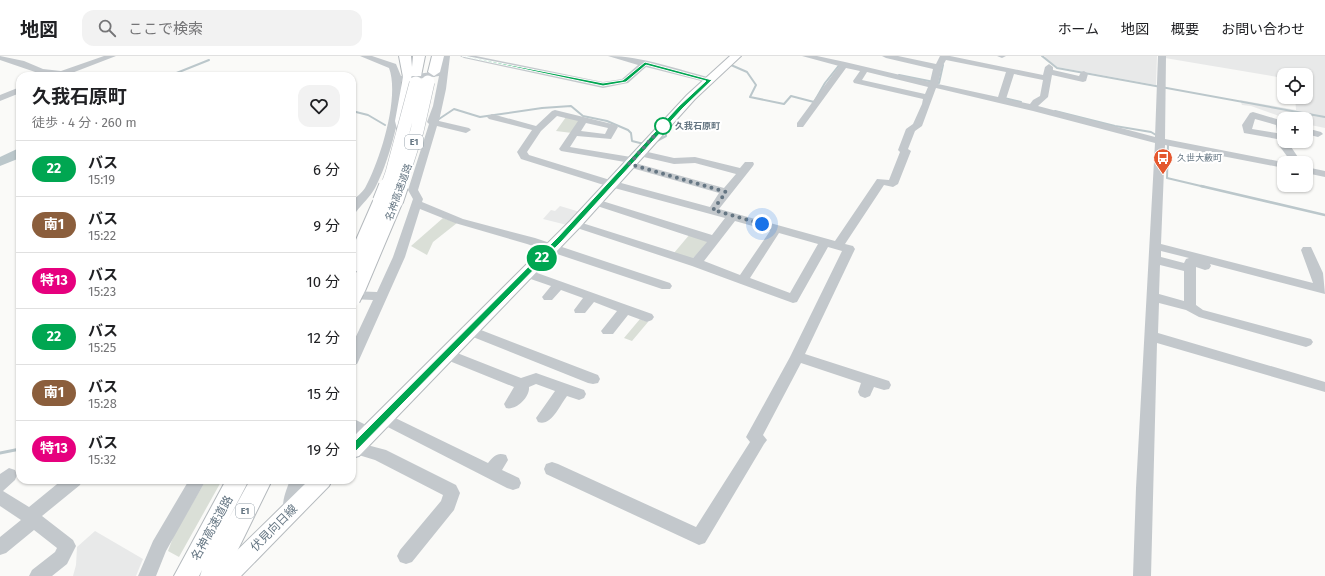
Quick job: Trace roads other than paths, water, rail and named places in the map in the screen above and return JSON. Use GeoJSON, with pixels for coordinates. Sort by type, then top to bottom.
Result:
{"type":"FeatureCollection","features":[{"type":"Feature","properties":{"kind":"highway"},"geometry":{"type":"LineString","coordinates":[[405,56],[420,78],[438,56]]}},
{"type":"Feature","properties":{"kind":"highway","name":"名神高速道路"},"geometry":{"type":"LineString","coordinates":[[356,260],[388,201],[417,131],[420,78],[419,56]]}},
{"type":"Feature","properties":{"kind":"highway","name":"名神高速道路"},"geometry":{"type":"LineString","coordinates":[[356,289],[381,236],[392,173],[403,133],[420,78],[431,56]]}},
{"type":"Feature","properties":{"kind":"highway","name":"名神高速道路"},"geometry":{"type":"LineString","coordinates":[[186,576],[236,484]]}},
{"type":"Feature","properties":{"kind":"highway","name":"名神高速道路"},"geometry":{"type":"LineString","coordinates":[[212,576],[259,484]]}},
{"type":"Feature","properties":{"kind":"main road"},"geometry":{"type":"LineString","coordinates":[[356,445],[447,354],[468,330],[552,248],[686,102],[736,56]]}},
{"type":"Feature","properties":{"kind":"main road","name":"伏見向日線"},"geometry":{"type":"LineString","coordinates":[[226,576],[292,512],[318,484]]}},
{"type":"Feature","properties":{"kind":"street"},"geometry":{"type":"LineString","coordinates":[[67,72],[112,56]]}},
{"type":"Feature","properties":{"kind":"street"},"geometry":{"type":"LineString","coordinates":[[364,56],[393,66],[420,78]]}},
{"type":"Feature","properties":{"kind":"street"},"geometry":{"type":"LineString","coordinates":[[356,203],[358,199],[368,191],[387,144],[397,97],[446,56]]}},
{"type":"Feature","properties":{"kind":"street"},"geometry":{"type":"LineString","coordinates":[[464,56],[603,85],[624,81],[645,64]]}},
{"type":"Feature","properties":{"kind":"street"},"geometry":{"type":"LineString","coordinates":[[612,56],[629,58],[645,64],[709,80]]}},
{"type":"Feature","properties":{"kind":"street"},"geometry":{"type":"LineString","coordinates":[[806,56],[847,62],[865,69],[935,82],[1001,101],[1160,141],[1277,164]]}},
{"type":"Feature","properties":{"kind":"street"},"geometry":{"type":"LineString","coordinates":[[886,56],[938,67]]}},
{"type":"Feature","properties":{"kind":"street"},"geometry":{"type":"LineString","coordinates":[[838,246],[881,181],[893,184],[906,152],[903,150],[911,129],[917,126],[927,104],[926,101],[935,82],[938,67],[944,56],[1011,70],[1047,72],[1083,79]]}},
{"type":"Feature","properties":{"kind":"street"},"geometry":{"type":"LineString","coordinates":[[1143,576],[1162,56]]}},
{"type":"Feature","properties":{"kind":"street"},"geometry":{"type":"LineString","coordinates":[[1,57],[45,72]]}},
{"type":"Feature","properties":{"kind":"street"},"geometry":{"type":"LineString","coordinates":[[800,125],[817,103],[827,86],[847,62]]}},
{"type":"Feature","properties":{"kind":"street"},"geometry":{"type":"LineString","coordinates":[[865,69],[857,81],[928,97]]}},
{"type":"Feature","properties":{"kind":"street"},"geometry":{"type":"LineString","coordinates":[[1001,101],[1011,70]]}},
{"type":"Feature","properties":{"kind":"street"},"geometry":{"type":"LineString","coordinates":[[1033,108],[1036,102],[1044,97],[1047,72]]}},
{"type":"Feature","properties":{"kind":"street"},"geometry":{"type":"LineString","coordinates":[[356,351],[399,257],[415,196],[432,122],[420,78]]}},
{"type":"Feature","properties":{"kind":"street"},"geometry":{"type":"LineString","coordinates":[[0,98],[16,92]]}},
{"type":"Feature","properties":{"kind":"street"},"geometry":{"type":"LineString","coordinates":[[552,469],[699,537],[756,438],[849,249],[713,210],[612,184],[525,157],[522,152],[538,129],[554,113],[613,127],[608,137],[575,133]]}},
{"type":"Feature","properties":{"kind":"street"},"geometry":{"type":"LineString","coordinates":[[1277,122],[1253,115],[1247,125],[1247,131],[1277,136]]}},
{"type":"Feature","properties":{"kind":"street"},"geometry":{"type":"LineString","coordinates":[[492,117],[538,129]]}},
{"type":"Feature","properties":{"kind":"street"},"geometry":{"type":"LineString","coordinates":[[553,165],[575,133],[582,119]]}},
{"type":"Feature","properties":{"kind":"street"},"geometry":{"type":"LineString","coordinates":[[432,122],[469,127],[456,138]]}},
{"type":"Feature","properties":{"kind":"street"},"geometry":{"type":"LineString","coordinates":[[1313,133],[1318,134]]}},
{"type":"Feature","properties":{"kind":"street"},"geometry":{"type":"LineString","coordinates":[[564,149],[640,153],[674,161],[695,160],[742,172]]}},
{"type":"Feature","properties":{"kind":"street"},"geometry":{"type":"LineString","coordinates":[[640,153],[726,192]]}},
{"type":"Feature","properties":{"kind":"street"},"geometry":{"type":"LineString","coordinates":[[713,210],[749,164]]}},
{"type":"Feature","properties":{"kind":"street"},"geometry":{"type":"LineString","coordinates":[[1313,171],[1325,174]]}},
{"type":"Feature","properties":{"kind":"street"},"geometry":{"type":"LineString","coordinates":[[368,191],[372,194],[415,196],[458,221],[552,248],[666,286]]}},
{"type":"Feature","properties":{"kind":"street"},"geometry":{"type":"LineString","coordinates":[[595,202],[714,240]]}},
{"type":"Feature","properties":{"kind":"street"},"geometry":{"type":"LineString","coordinates":[[696,263],[733,216]]}},
{"type":"Feature","properties":{"kind":"street"},"geometry":{"type":"LineString","coordinates":[[575,224],[696,263],[793,299],[824,243]]}},
{"type":"Feature","properties":{"kind":"street"},"geometry":{"type":"LineString","coordinates":[[742,281],[777,228]]}},
{"type":"Feature","properties":{"kind":"street"},"geometry":{"type":"LineString","coordinates":[[1155,253],[1190,269]]}},
{"type":"Feature","properties":{"kind":"street"},"geometry":{"type":"LineString","coordinates":[[1155,253],[1324,291]]}},
{"type":"Feature","properties":{"kind":"street"},"geometry":{"type":"LineString","coordinates":[[1324,291],[1310,255],[1325,264]]}},
{"type":"Feature","properties":{"kind":"street"},"geometry":{"type":"LineString","coordinates":[[1190,307],[1190,262],[1224,271]]}},
{"type":"Feature","properties":{"kind":"street"},"geometry":{"type":"LineString","coordinates":[[526,272],[647,317]]}},
{"type":"Feature","properties":{"kind":"street"},"geometry":{"type":"LineString","coordinates":[[548,297],[559,285]]}},
{"type":"Feature","properties":{"kind":"street"},"geometry":{"type":"LineString","coordinates":[[356,295],[381,296]]}},
{"type":"Feature","properties":{"kind":"street"},"geometry":{"type":"LineString","coordinates":[[580,310],[591,297]]}},
{"type":"Feature","properties":{"kind":"street"},"geometry":{"type":"LineString","coordinates":[[1152,297],[1190,307],[1199,313],[1306,342]]}},
{"type":"Feature","properties":{"kind":"street"},"geometry":{"type":"LineString","coordinates":[[608,331],[626,309]]}},
{"type":"Feature","properties":{"kind":"street"},"geometry":{"type":"LineString","coordinates":[[468,330],[593,379]]}},
{"type":"Feature","properties":{"kind":"street"},"geometry":{"type":"LineString","coordinates":[[1151,336],[1325,387]]}},
{"type":"Feature","properties":{"kind":"street"},"geometry":{"type":"LineString","coordinates":[[447,354],[520,384],[536,378],[579,394]]}},
{"type":"Feature","properties":{"kind":"street"},"geometry":{"type":"LineString","coordinates":[[797,356],[867,386],[884,384]]}},
{"type":"Feature","properties":{"kind":"street"},"geometry":{"type":"LineString","coordinates":[[511,404],[522,390],[520,384]]}},
{"type":"Feature","properties":{"kind":"street"},"geometry":{"type":"LineString","coordinates":[[543,418],[565,388]]}},
{"type":"Feature","properties":{"kind":"street"},"geometry":{"type":"LineString","coordinates":[[383,418],[496,466],[513,483]]}},
{"type":"Feature","properties":{"kind":"street"},"geometry":{"type":"LineString","coordinates":[[356,426],[369,432]]}},
{"type":"Feature","properties":{"kind":"street"},"geometry":{"type":"LineString","coordinates":[[356,449],[380,455],[450,490],[452,493],[448,505],[406,556]]}},
{"type":"Feature","properties":{"kind":"street"},"geometry":{"type":"LineString","coordinates":[[0,475],[9,475],[0,485]]}},
{"type":"Feature","properties":{"kind":"street"},"geometry":{"type":"LineString","coordinates":[[0,546],[70,484]]}},
{"type":"Feature","properties":{"kind":"street"},"geometry":{"type":"LineString","coordinates":[[147,576],[160,547],[195,484]]}},
{"type":"Feature","properties":{"kind":"street"},"geometry":{"type":"LineString","coordinates":[[292,512],[292,496],[296,484]]}},
{"type":"Feature","properties":{"kind":"street"},"geometry":{"type":"LineString","coordinates":[[0,497],[32,518],[67,546],[61,558],[38,576]]}},
{"type":"Feature","properties":{"kind":"waterway"},"geometry":{"type":"LineString","coordinates":[[1042,56],[1057,68],[1325,117]]}},
{"type":"Feature","properties":{"kind":"waterway"},"geometry":{"type":"LineString","coordinates":[[179,72],[209,60]]}},
{"type":"Feature","properties":{"kind":"waterway"},"geometry":{"type":"LineString","coordinates":[[731,65],[747,72],[756,85],[750,97],[784,104],[791,96],[814,102],[825,83],[840,64]]}},
{"type":"Feature","properties":{"kind":"waterway"},"geometry":{"type":"LineString","coordinates":[[899,75],[939,83],[943,65]]}},
{"type":"Feature","properties":{"kind":"waterway"},"geometry":{"type":"LineString","coordinates":[[1004,98],[1021,102]]}},
{"type":"Feature","properties":{"kind":"waterway"},"geometry":{"type":"LineString","coordinates":[[439,119],[454,109],[480,117],[542,108],[571,106],[583,116],[607,121],[628,130],[631,133],[632,141],[644,144]]}},
{"type":"Feature","properties":{"kind":"waterway"},"geometry":{"type":"LineString","coordinates":[[1055,111],[1115,126],[1151,132],[1156,135]]}},
{"type":"Feature","properties":{"kind":"waterway"},"geometry":{"type":"LineString","coordinates":[[356,112],[368,115],[385,125]]}},
{"type":"Feature","properties":{"kind":"waterway"},"geometry":{"type":"LineString","coordinates":[[655,142],[666,136],[665,131]]}},
{"type":"Feature","properties":{"kind":"waterway"},"geometry":{"type":"LineString","coordinates":[[1166,143],[1168,145],[1167,178],[1205,187]]}},
{"type":"Feature","properties":{"kind":"waterway"},"geometry":{"type":"LineString","coordinates":[[0,162],[16,154]]}},
{"type":"Feature","properties":{"kind":"waterway"},"geometry":{"type":"LineString","coordinates":[[1201,186],[1325,215]]}},
{"type":"Feature","properties":{"kind":"waterway"},"geometry":{"type":"LineString","coordinates":[[0,453],[16,450]]}},
{"type":"Feature","properties":{"kind":"place","name":"久我石原町"},"geometry":{"type":"Point","coordinates":[663,126]}},
{"type":"Feature","properties":{"kind":"place","name":"久世大藪町"},"geometry":{"type":"Point","coordinates":[1163,175]}}]}
